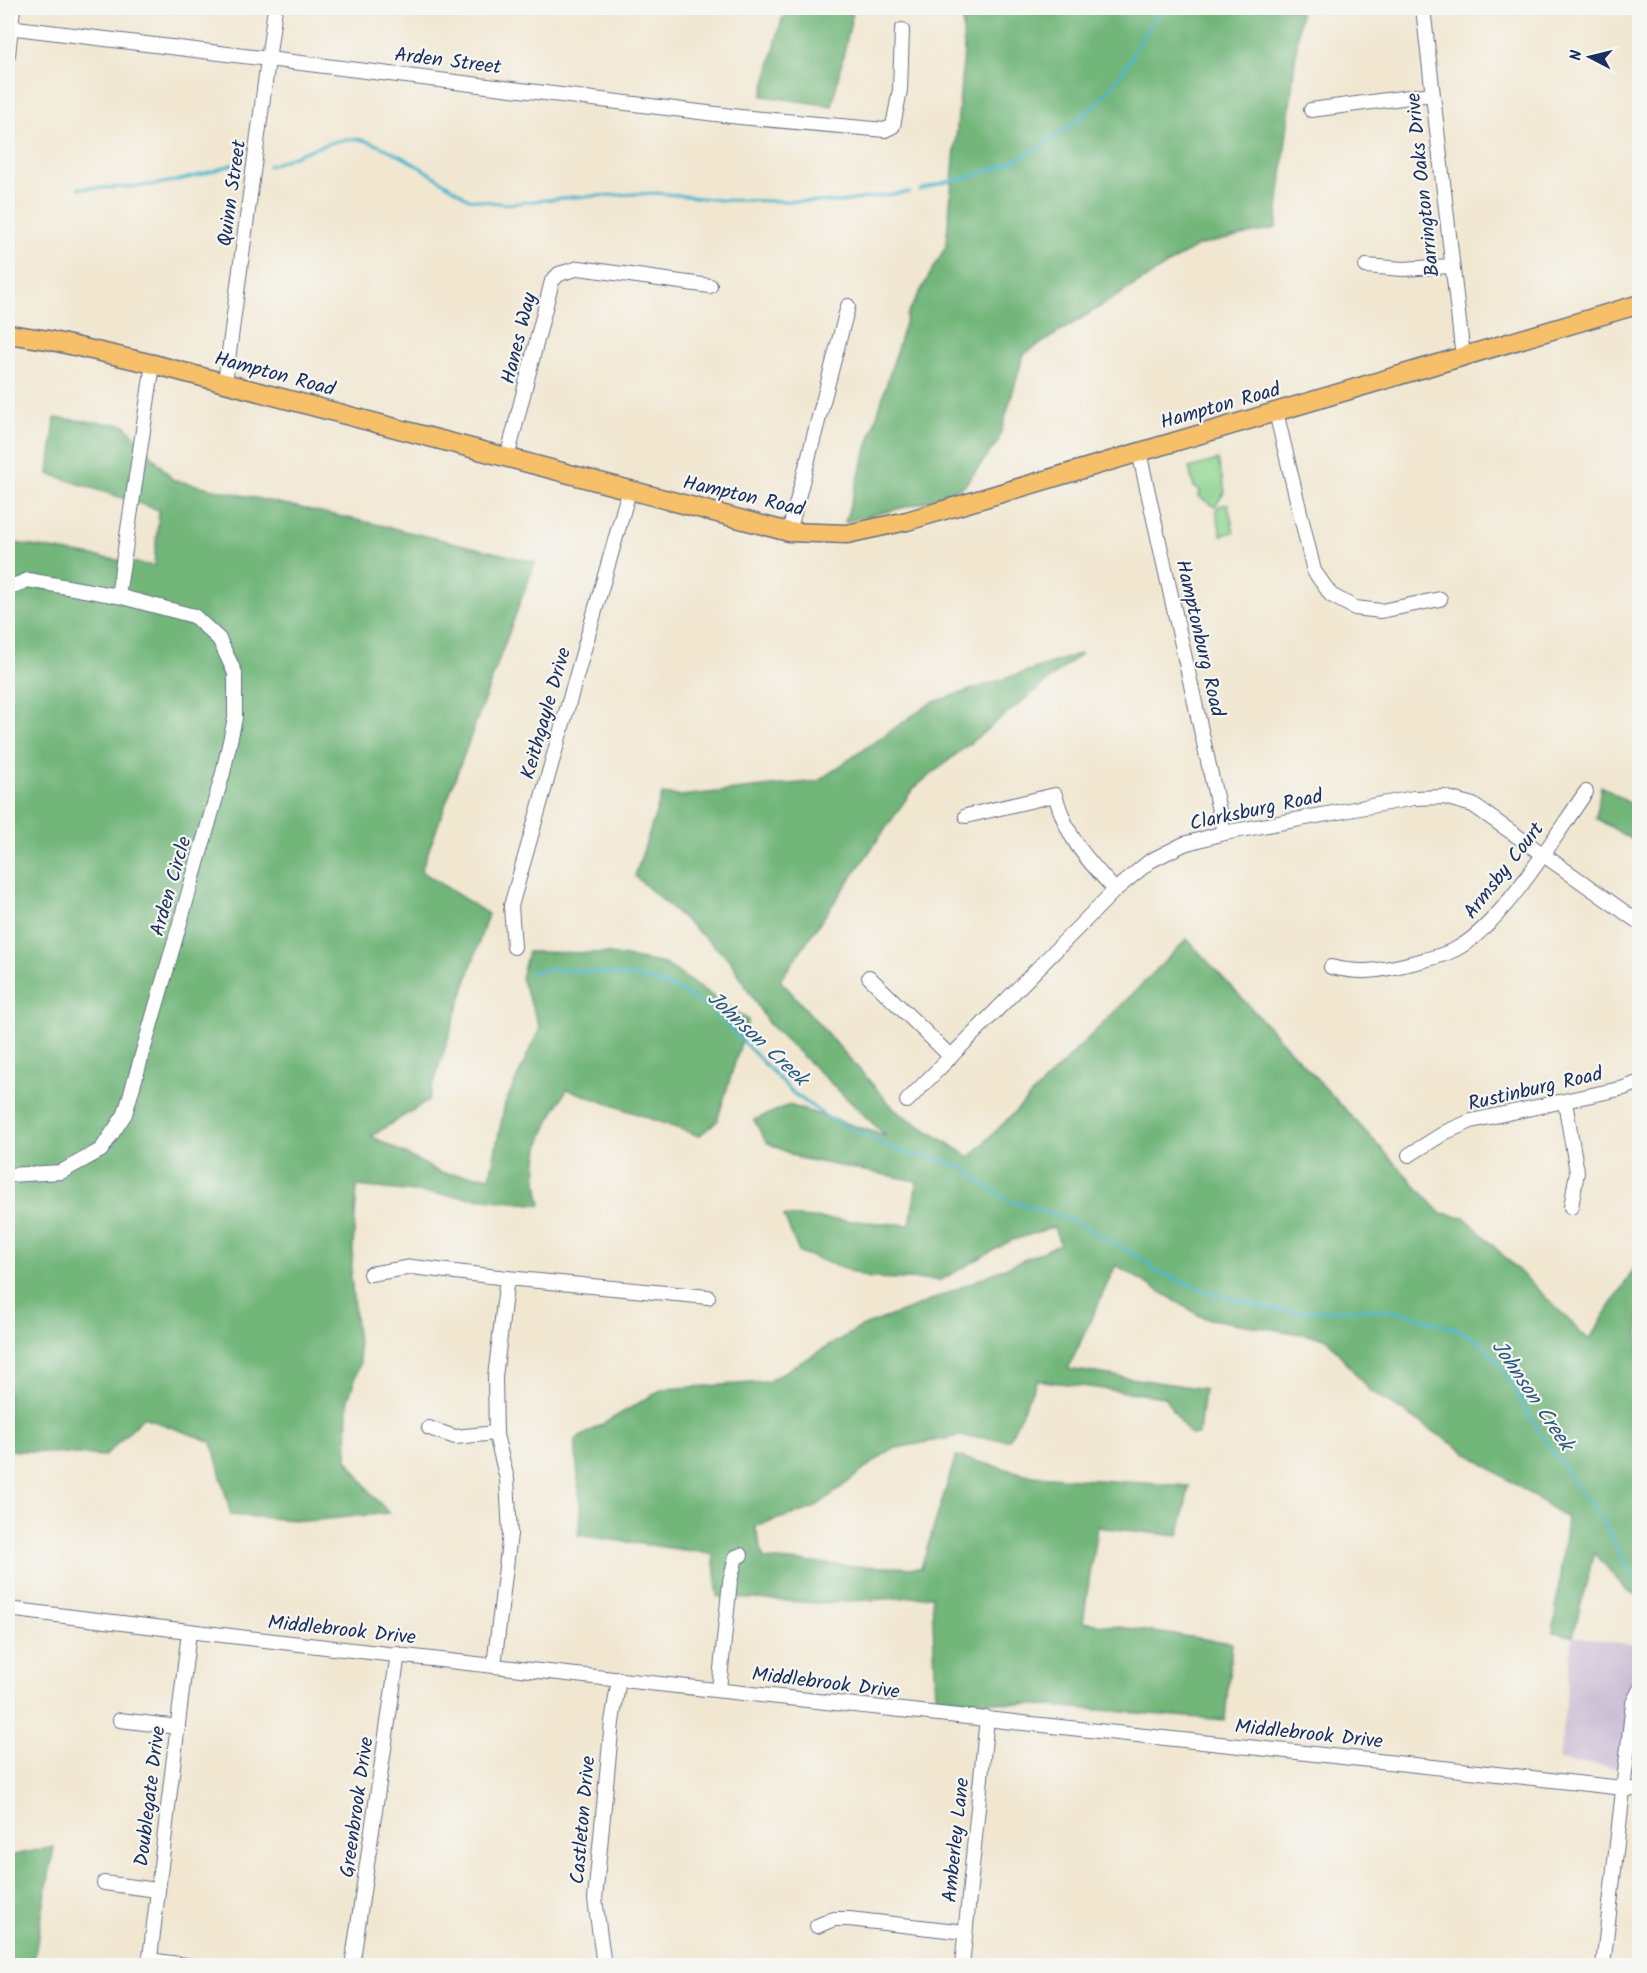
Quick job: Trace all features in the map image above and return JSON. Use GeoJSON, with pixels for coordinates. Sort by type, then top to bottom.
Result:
{"type":"FeatureCollection","features":[{"type":"Feature","properties":{"kind":"main road","name":"Hampton Road"},"geometry":{"type":"LineString","coordinates":[[8,334],[48,340],[225,382],[789,532],[847,534],[907,521],[1640,303]]}},
{"type":"Feature","properties":{"kind":"street"},"geometry":{"type":"LineString","coordinates":[[8,55],[9,27],[13,8]]}},
{"type":"Feature","properties":{"kind":"street","name":"Quinn Street"},"geometry":{"type":"LineString","coordinates":[[225,382],[275,8]]}},
{"type":"Feature","properties":{"kind":"street","name":"Barrington Oaks Drive"},"geometry":{"type":"LineString","coordinates":[[1423,8],[1463,357]]}},
{"type":"Feature","properties":{"kind":"street","name":"Arden Street"},"geometry":{"type":"LineString","coordinates":[[9,27],[268,57],[740,117],[885,130],[893,126],[900,90],[902,30]]}},
{"type":"Feature","properties":{"kind":"street"},"geometry":{"type":"LineString","coordinates":[[1311,110],[1432,93]]}},
{"type":"Feature","properties":{"kind":"street"},"geometry":{"type":"LineString","coordinates":[[1366,266],[1402,269],[1451,266]]}},
{"type":"Feature","properties":{"kind":"street","name":"Hanes Way"},"geometry":{"type":"LineString","coordinates":[[507,458],[552,281],[559,274],[579,268],[710,285]]}},
{"type":"Feature","properties":{"kind":"street"},"geometry":{"type":"LineString","coordinates":[[789,532],[848,306]]}},
{"type":"Feature","properties":{"kind":"street"},"geometry":{"type":"LineString","coordinates":[[118,596],[153,364]]}},
{"type":"Feature","properties":{"kind":"street"},"geometry":{"type":"LineString","coordinates":[[1276,412],[1314,572],[1331,595],[1355,608],[1381,611],[1440,599]]}},
{"type":"Feature","properties":{"kind":"street","name":"Hamptonburg Road"},"geometry":{"type":"LineString","coordinates":[[1139,452],[1224,833]]}},
{"type":"Feature","properties":{"kind":"street","name":"Keithgayle Drive"},"geometry":{"type":"LineString","coordinates":[[514,946],[511,906],[629,491]]}},
{"type":"Feature","properties":{"kind":"street","name":"Arden Circle"},"geometry":{"type":"LineString","coordinates":[[8,588],[28,580],[118,596],[194,616],[219,639],[235,673],[235,718],[223,773],[125,1114],[101,1150],[61,1172],[8,1175]]}},
{"type":"Feature","properties":{"kind":"street","name":"Armsby Court"},"geometry":{"type":"LineString","coordinates":[[1332,967],[1358,973],[1432,958],[1456,949],[1476,935],[1502,910],[1586,792]]}},
{"type":"Feature","properties":{"kind":"street"},"geometry":{"type":"LineString","coordinates":[[966,816],[1055,795],[1066,829],[1084,856],[1114,890]]}},
{"type":"Feature","properties":{"kind":"street","name":"Clarksburg Road"},"geometry":{"type":"LineString","coordinates":[[907,1101],[1114,890],[1150,861],[1184,844],[1224,833],[1414,798],[1444,797],[1473,806],[1640,923]]}},
{"type":"Feature","properties":{"kind":"street"},"geometry":{"type":"LineString","coordinates":[[869,977],[950,1056]]}},
{"type":"Feature","properties":{"kind":"street","name":"Rustinburg Road"},"geometry":{"type":"LineString","coordinates":[[1409,1155],[1446,1132],[1472,1121],[1565,1102],[1640,1082]]}},
{"type":"Feature","properties":{"kind":"street"},"geometry":{"type":"LineString","coordinates":[[1565,1102],[1577,1172],[1571,1207]]}},
{"type":"Feature","properties":{"kind":"street"},"geometry":{"type":"LineString","coordinates":[[370,1274],[412,1267],[708,1297]]}},
{"type":"Feature","properties":{"kind":"street"},"geometry":{"type":"LineString","coordinates":[[494,1665],[510,1534],[507,1479],[496,1433],[495,1377],[507,1278]]}},
{"type":"Feature","properties":{"kind":"street"},"geometry":{"type":"LineString","coordinates":[[429,1428],[455,1437],[496,1433]]}},
{"type":"Feature","properties":{"kind":"street"},"geometry":{"type":"LineString","coordinates":[[719,1689],[730,1581],[736,1557],[741,1555]]}},
{"type":"Feature","properties":{"kind":"street","name":"Middlebrook Drive"},"geometry":{"type":"LineString","coordinates":[[8,1609],[189,1632],[719,1689],[862,1707],[987,1718],[1640,1790]]}},
{"type":"Feature","properties":{"kind":"street","name":"Doublegate Drive"},"geometry":{"type":"LineString","coordinates":[[149,1963],[189,1632]]}},
{"type":"Feature","properties":{"kind":"street","name":"Greenbrook Drive"},"geometry":{"type":"LineString","coordinates":[[352,1965],[398,1654]]}},
{"type":"Feature","properties":{"kind":"street","name":"Castleton Drive"},"geometry":{"type":"LineString","coordinates":[[603,1965],[595,1899],[612,1722],[619,1678]]}},
{"type":"Feature","properties":{"kind":"street"},"geometry":{"type":"LineString","coordinates":[[1603,1965],[1633,1703],[1640,1689]]}},
{"type":"Feature","properties":{"kind":"street","name":"Amberley Lane"},"geometry":{"type":"LineString","coordinates":[[962,1965],[987,1718]]}},
{"type":"Feature","properties":{"kind":"street"},"geometry":{"type":"LineString","coordinates":[[120,1720],[178,1727]]}},
{"type":"Feature","properties":{"kind":"street"},"geometry":{"type":"LineString","coordinates":[[104,1883],[157,1890]]}},
{"type":"Feature","properties":{"kind":"street"},"geometry":{"type":"LineString","coordinates":[[817,1926],[834,1919],[849,1919],[965,1932]]}},
{"type":"Feature","properties":{"kind":"street"},"geometry":{"type":"LineString","coordinates":[[149,1963],[192,1965]]}},
{"type":"Feature","properties":{"kind":"shaded area"},"geometry":{"type":"Polygon","coordinates":[[[1573,1636],[1639,1646],[1639,1771],[1559,1760],[1573,1636]]]}},
{"type":"Feature","properties":{"kind":"green space"},"geometry":{"type":"Polygon","coordinates":[[[790,8],[854,8],[832,106],[762,96],[782,19],[790,8]]]}},
{"type":"Feature","properties":{"kind":"green space"},"geometry":{"type":"Polygon","coordinates":[[[962,8],[1301,8],[1276,228],[1197,246],[1024,354],[998,442],[964,486],[925,502],[845,522],[908,313],[946,246],[964,51],[962,8]]]}},
{"type":"Feature","properties":{"kind":"green space"},"geometry":{"type":"Polygon","coordinates":[[[55,418],[125,425],[173,480],[371,523],[535,562],[421,871],[488,914],[428,1101],[371,1136],[441,1173],[490,1177],[505,1104],[540,1028],[521,978],[528,952],[605,953],[665,964],[748,1020],[717,1121],[699,1136],[567,1089],[545,1131],[537,1157],[536,1171],[541,1205],[357,1186],[351,1278],[360,1363],[348,1400],[347,1459],[373,1496],[389,1513],[308,1521],[231,1515],[212,1442],[143,1417],[105,1456],[8,1450],[8,542],[154,566],[159,510],[49,474],[55,418]]]}},
{"type":"Feature","properties":{"kind":"green space"},"geometry":{"type":"Polygon","coordinates":[[[1218,460],[1225,491],[1215,507],[1198,496],[1201,491],[1194,487],[1189,468],[1218,460]]]}},
{"type":"Feature","properties":{"kind":"green space"},"geometry":{"type":"Polygon","coordinates":[[[1228,504],[1234,532],[1221,535],[1216,510],[1219,506],[1228,504]]]}},
{"type":"Feature","properties":{"kind":"green space"},"geometry":{"type":"Polygon","coordinates":[[[1082,653],[913,789],[780,980],[896,1111],[970,1157],[1187,939],[1441,1213],[1464,1217],[1589,1340],[1639,1261],[1639,1596],[1626,1590],[1594,1552],[1573,1636],[1553,1633],[1567,1518],[1368,1389],[1326,1338],[1204,1318],[1116,1265],[1068,1369],[1204,1389],[1199,1434],[1190,1435],[1164,1397],[1037,1380],[1009,1440],[959,1436],[891,1449],[814,1508],[755,1526],[764,1559],[852,1566],[921,1568],[956,1456],[1033,1476],[1189,1486],[1179,1536],[1097,1527],[1083,1622],[1232,1643],[1225,1720],[936,1697],[932,1596],[818,1603],[718,1597],[713,1554],[578,1535],[581,1513],[575,1440],[663,1389],[767,1382],[861,1327],[918,1306],[1060,1244],[1054,1227],[1010,1241],[941,1280],[869,1278],[799,1252],[784,1216],[910,1225],[917,1181],[799,1158],[766,1142],[754,1120],[789,1105],[886,1136],[768,1023],[730,960],[635,876],[662,794],[681,796],[818,781],[931,703],[1082,653]]]}},
{"type":"Feature","properties":{"kind":"green space"},"geometry":{"type":"Polygon","coordinates":[[[1601,786],[1639,809],[1639,844],[1596,818],[1601,786]]]}},
{"type":"Feature","properties":{"kind":"green space"},"geometry":{"type":"Polygon","coordinates":[[[54,1847],[33,1965],[8,1965],[8,1856],[54,1847]]]}},
{"type":"Feature","properties":{"kind":"waterway"},"geometry":{"type":"LineString","coordinates":[[920,190],[969,177],[1017,159],[1040,147],[1083,116],[1118,77],[1150,26],[1158,8]]}},
{"type":"Feature","properties":{"kind":"waterway"},"geometry":{"type":"LineString","coordinates":[[269,166],[324,145],[356,139],[368,141],[398,155],[469,199],[506,204],[574,197],[657,193],[720,200],[840,202],[909,192]]}},
{"type":"Feature","properties":{"kind":"waterway"},"geometry":{"type":"LineString","coordinates":[[79,188],[159,184],[196,176],[236,163]]}},
{"type":"Feature","properties":{"kind":"waterway","name":"Johnson Creek"},"geometry":{"type":"LineString","coordinates":[[530,972],[553,969],[586,971],[642,978],[674,988],[709,1007],[793,1093],[827,1117],[907,1154],[935,1158],[967,1169],[985,1186],[1012,1202],[1073,1220],[1152,1265],[1152,1269],[1200,1289],[1265,1308],[1301,1312],[1364,1309],[1397,1311],[1459,1330],[1483,1344],[1500,1365],[1543,1438],[1607,1528],[1640,1592]]}}]}
